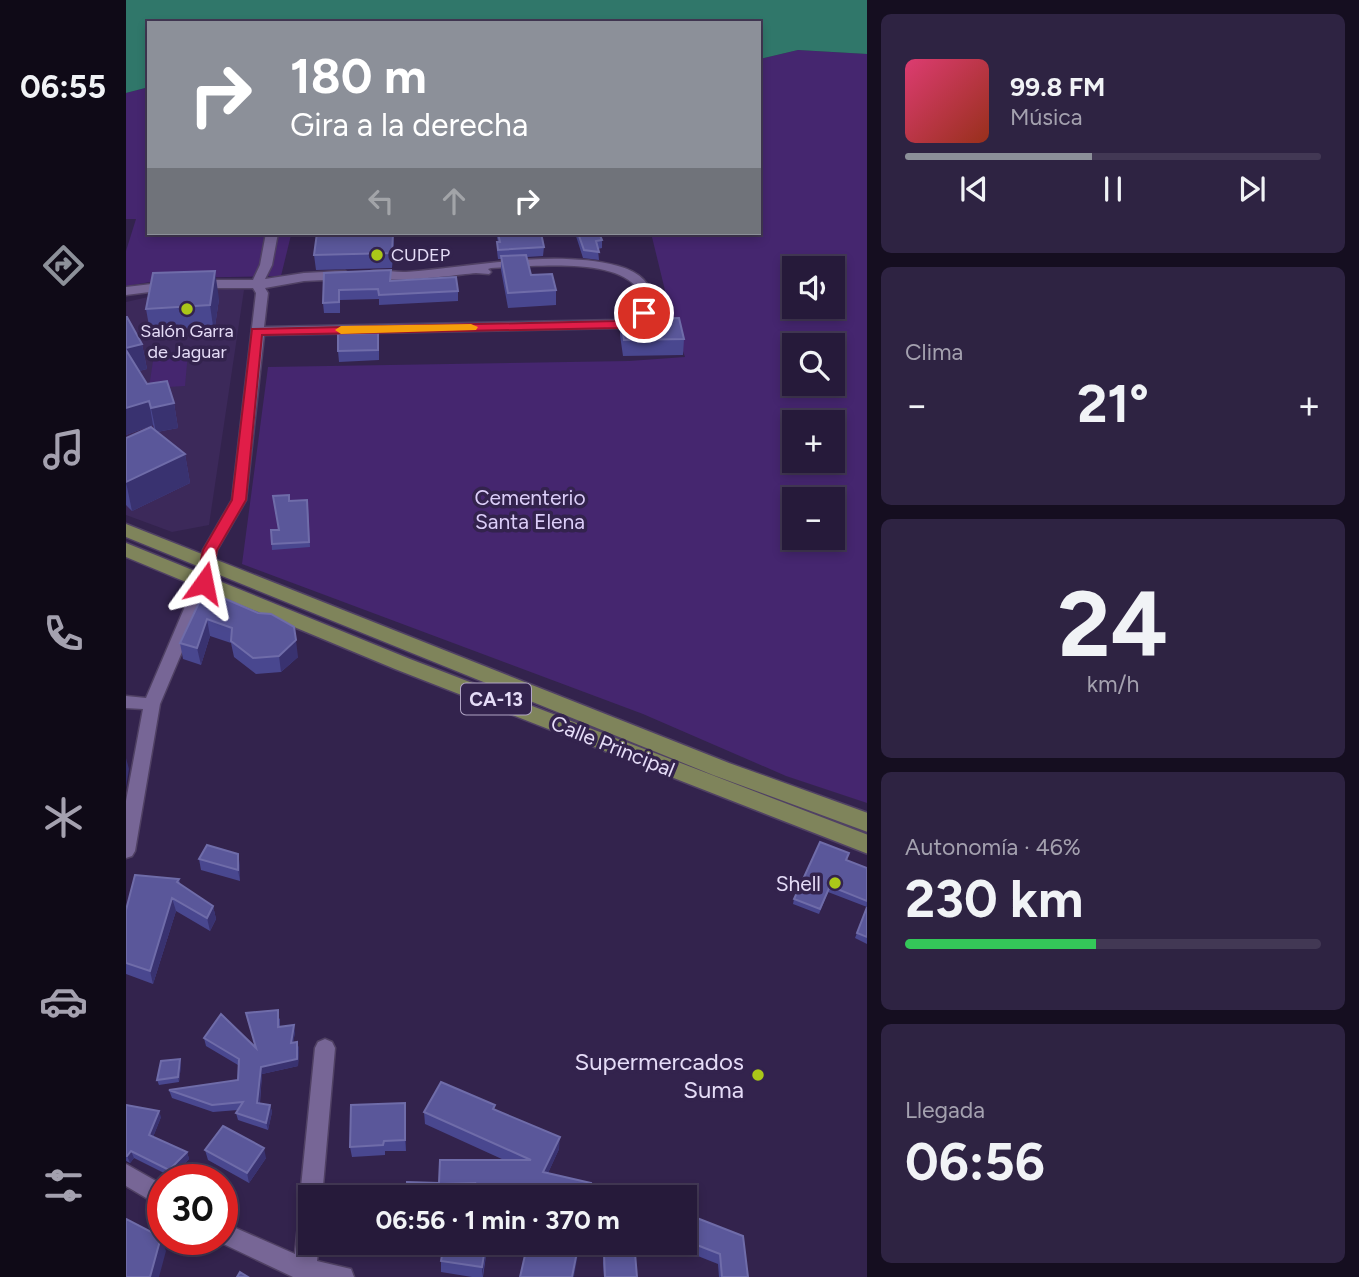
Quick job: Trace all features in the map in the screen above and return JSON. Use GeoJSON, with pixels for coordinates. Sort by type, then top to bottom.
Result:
{"type":"FeatureCollection","features":[{"type":"Feature","properties":{"kind":"main road","name":"Calle Principal"},"geometry":{"type":"LineString","coordinates":[[126,530],[205,573],[608,746],[867,845]]}},
{"type":"Feature","properties":{"kind":"main road","name":"Calle Principal"},"geometry":{"type":"LineString","coordinates":[[126,549],[205,573],[867,823]]}},
{"type":"Feature","properties":{"kind":"street"},"geometry":{"type":"LineString","coordinates":[[257,284],[266,265],[272,235]]}},
{"type":"Feature","properties":{"kind":"street"},"geometry":{"type":"LineString","coordinates":[[126,291],[192,284],[383,282],[401,276],[475,270],[494,274],[592,272],[606,268],[625,272],[643,287],[646,303],[644,313],[634,320],[618,324],[257,331]]}},
{"type":"Feature","properties":{"kind":"street"},"geometry":{"type":"LineString","coordinates":[[126,851],[152,704],[205,573],[210,550],[239,500],[262,293],[257,284]]}},
{"type":"Feature","properties":{"kind":"street"},"geometry":{"type":"LineString","coordinates":[[126,702],[152,704]]}},
{"type":"Feature","properties":{"kind":"street"},"geometry":{"type":"LineString","coordinates":[[313,1185],[325,1048]]}},
{"type":"Feature","properties":{"kind":"street"},"geometry":{"type":"LineString","coordinates":[[126,1174],[147,1186]]}},
{"type":"Feature","properties":{"kind":"street"},"geometry":{"type":"LineString","coordinates":[[238,1241],[305,1273],[343,1277]]}},
{"type":"Feature","properties":{"kind":"street"},"geometry":{"type":"LineString","coordinates":[[305,1273],[307,1255]]}},
{"type":"Feature","properties":{"kind":"shaded area"},"geometry":{"type":"Polygon","coordinates":[[[126,0],[867,0],[867,54],[798,50],[761,59],[761,21],[147,21],[147,88],[126,93],[126,0]]]}},
{"type":"Feature","properties":{"kind":"shaded area"},"geometry":{"type":"Polygon","coordinates":[[[244,290],[209,525],[172,532],[126,515],[126,302],[157,295],[244,290]]]}},
{"type":"Feature","properties":{"kind":"green space","name":"Cementerio Santa Elena"},"geometry":{"type":"Polygon","coordinates":[[[798,50],[867,54],[867,803],[786,776],[643,714],[242,564],[268,367],[629,361],[685,357],[671,315],[651,235],[761,235],[761,59],[798,50]]]}},
{"type":"Feature","properties":{"kind":"green space"},"geometry":{"type":"Polygon","coordinates":[[[147,88],[147,235],[291,235],[281,276],[175,278],[126,286],[126,251],[136,219],[126,219],[126,93],[147,88]]]}},
{"type":"Feature","properties":{"kind":"green space"},"geometry":{"type":"Polygon","coordinates":[[[188,352],[185,386],[149,388],[154,354],[188,352]]]}},
{"type":"Feature","properties":{"kind":"building"},"geometry":{"type":"Polygon","coordinates":[[[317,235],[393,235],[392,253],[314,255],[317,235]]]}},
{"type":"Feature","properties":{"kind":"building"},"geometry":{"type":"Polygon","coordinates":[[[498,235],[541,235],[544,247],[498,250],[497,242],[500,242],[498,235]]]}},
{"type":"Feature","properties":{"kind":"building"},"geometry":{"type":"Polygon","coordinates":[[[579,235],[600,235],[602,240],[596,241],[599,252],[584,250],[579,235]]]}},
{"type":"Feature","properties":{"kind":"building"},"geometry":{"type":"Polygon","coordinates":[[[526,255],[531,275],[552,274],[556,290],[508,293],[501,256],[526,255]]]}},
{"type":"Feature","properties":{"kind":"building"},"geometry":{"type":"Polygon","coordinates":[[[391,270],[390,281],[456,277],[458,291],[379,295],[378,289],[339,290],[339,302],[323,303],[324,273],[391,270]]]}},
{"type":"Feature","properties":{"kind":"building"},"geometry":{"type":"Polygon","coordinates":[[[215,271],[210,305],[146,309],[153,273],[215,271]]]}},
{"type":"Feature","properties":{"kind":"building"},"geometry":{"type":"Polygon","coordinates":[[[127,317],[142,344],[126,348],[127,317]]]}},
{"type":"Feature","properties":{"kind":"building"},"geometry":{"type":"Polygon","coordinates":[[[679,318],[684,339],[624,340],[621,319],[679,318]]]}},
{"type":"Feature","properties":{"kind":"building"},"geometry":{"type":"Polygon","coordinates":[[[378,333],[378,350],[338,351],[338,334],[378,333]]]}},
{"type":"Feature","properties":{"kind":"building"},"geometry":{"type":"Polygon","coordinates":[[[126,350],[147,384],[167,381],[174,403],[151,408],[149,401],[126,408],[126,350]]]}},
{"type":"Feature","properties":{"kind":"building"},"geometry":{"type":"Polygon","coordinates":[[[151,427],[185,454],[126,482],[126,438],[151,427]]]}},
{"type":"Feature","properties":{"kind":"building"},"geometry":{"type":"Polygon","coordinates":[[[289,495],[289,501],[307,500],[309,542],[272,544],[271,530],[279,530],[273,496],[289,495]]]}},
{"type":"Feature","properties":{"kind":"building"},"geometry":{"type":"Polygon","coordinates":[[[205,590],[258,613],[271,614],[294,627],[296,640],[279,656],[253,658],[231,641],[232,628],[207,619],[197,648],[180,643],[205,590]]]}},
{"type":"Feature","properties":{"kind":"building","name":"Shell"},"geometry":{"type":"Polygon","coordinates":[[[820,842],[849,853],[846,860],[867,868],[867,901],[830,886],[820,909],[794,899],[820,842]]]}},
{"type":"Feature","properties":{"kind":"building"},"geometry":{"type":"Polygon","coordinates":[[[207,845],[238,854],[238,870],[199,859],[207,845]]]}},
{"type":"Feature","properties":{"kind":"building"},"geometry":{"type":"Polygon","coordinates":[[[135,875],[179,879],[177,882],[213,906],[207,918],[172,898],[150,971],[126,963],[126,910],[135,875]]]}},
{"type":"Feature","properties":{"kind":"building","name":"Shell"},"geometry":{"type":"Polygon","coordinates":[[[867,907],[867,937],[857,933],[867,907]]]}},
{"type":"Feature","properties":{"kind":"building"},"geometry":{"type":"Polygon","coordinates":[[[278,1010],[278,1027],[294,1025],[291,1043],[297,1042],[297,1059],[261,1067],[257,1103],[270,1105],[266,1123],[236,1113],[243,1102],[212,1105],[169,1090],[238,1080],[239,1059],[204,1038],[221,1014],[256,1048],[246,1013],[278,1010]]]}},
{"type":"Feature","properties":{"kind":"building"},"geometry":{"type":"Polygon","coordinates":[[[180,1059],[178,1077],[157,1080],[161,1061],[180,1059]]]}},
{"type":"Feature","properties":{"kind":"building"},"geometry":{"type":"Polygon","coordinates":[[[441,1082],[495,1105],[493,1109],[560,1137],[543,1172],[591,1185],[407,1185],[407,1182],[439,1183],[440,1160],[531,1160],[424,1112],[441,1082]]]}},
{"type":"Feature","properties":{"kind":"building"},"geometry":{"type":"Polygon","coordinates":[[[405,1103],[405,1140],[384,1141],[383,1145],[350,1147],[351,1105],[405,1103]]]}},
{"type":"Feature","properties":{"kind":"building"},"geometry":{"type":"Polygon","coordinates":[[[126,1105],[159,1111],[149,1135],[187,1152],[175,1164],[157,1164],[131,1151],[126,1156],[126,1105]]]}},
{"type":"Feature","properties":{"kind":"building"},"geometry":{"type":"Polygon","coordinates":[[[223,1126],[264,1148],[247,1173],[238,1168],[238,1164],[231,1164],[205,1150],[223,1126]]]}},
{"type":"Feature","properties":{"kind":"building"},"geometry":{"type":"Polygon","coordinates":[[[697,1218],[743,1236],[748,1277],[722,1277],[720,1254],[697,1245],[697,1218]]]}},
{"type":"Feature","properties":{"kind":"building"},"geometry":{"type":"Polygon","coordinates":[[[126,1219],[147,1230],[147,1255],[156,1255],[150,1277],[126,1277],[126,1219]]]}},
{"type":"Feature","properties":{"kind":"building"},"geometry":{"type":"Polygon","coordinates":[[[442,1255],[484,1255],[482,1267],[441,1261],[442,1255]]]}},
{"type":"Feature","properties":{"kind":"building"},"geometry":{"type":"Polygon","coordinates":[[[525,1255],[576,1255],[572,1277],[520,1277],[525,1255]]]}},
{"type":"Feature","properties":{"kind":"building"},"geometry":{"type":"Polygon","coordinates":[[[604,1255],[635,1255],[637,1277],[605,1277],[604,1255]]]}},
{"type":"Feature","properties":{"kind":"slow traffic"},"geometry":{"type":"LineString","coordinates":[[341,330],[471,327]]}},
{"type":"Feature","properties":{"kind":"place","name":"CUDEP"},"geometry":{"type":"Point","coordinates":[377,255]}},
{"type":"Feature","properties":{"kind":"place","name":"Salón Garra de Jaguar"},"geometry":{"type":"Point","coordinates":[187,309]}},
{"type":"Feature","properties":{"kind":"place","name":"Shell"},"geometry":{"type":"Point","coordinates":[835,883]}},
{"type":"Feature","properties":{"kind":"place","name":"Supermercados Suma"},"geometry":{"type":"Point","coordinates":[758,1075]}},
{"type":"Feature","properties":{"kind":"route"},"geometry":{"type":"LineString","coordinates":[[204,583],[210,550],[219,539],[239,500],[257,331],[618,324],[634,320],[644,313]]}}]}
